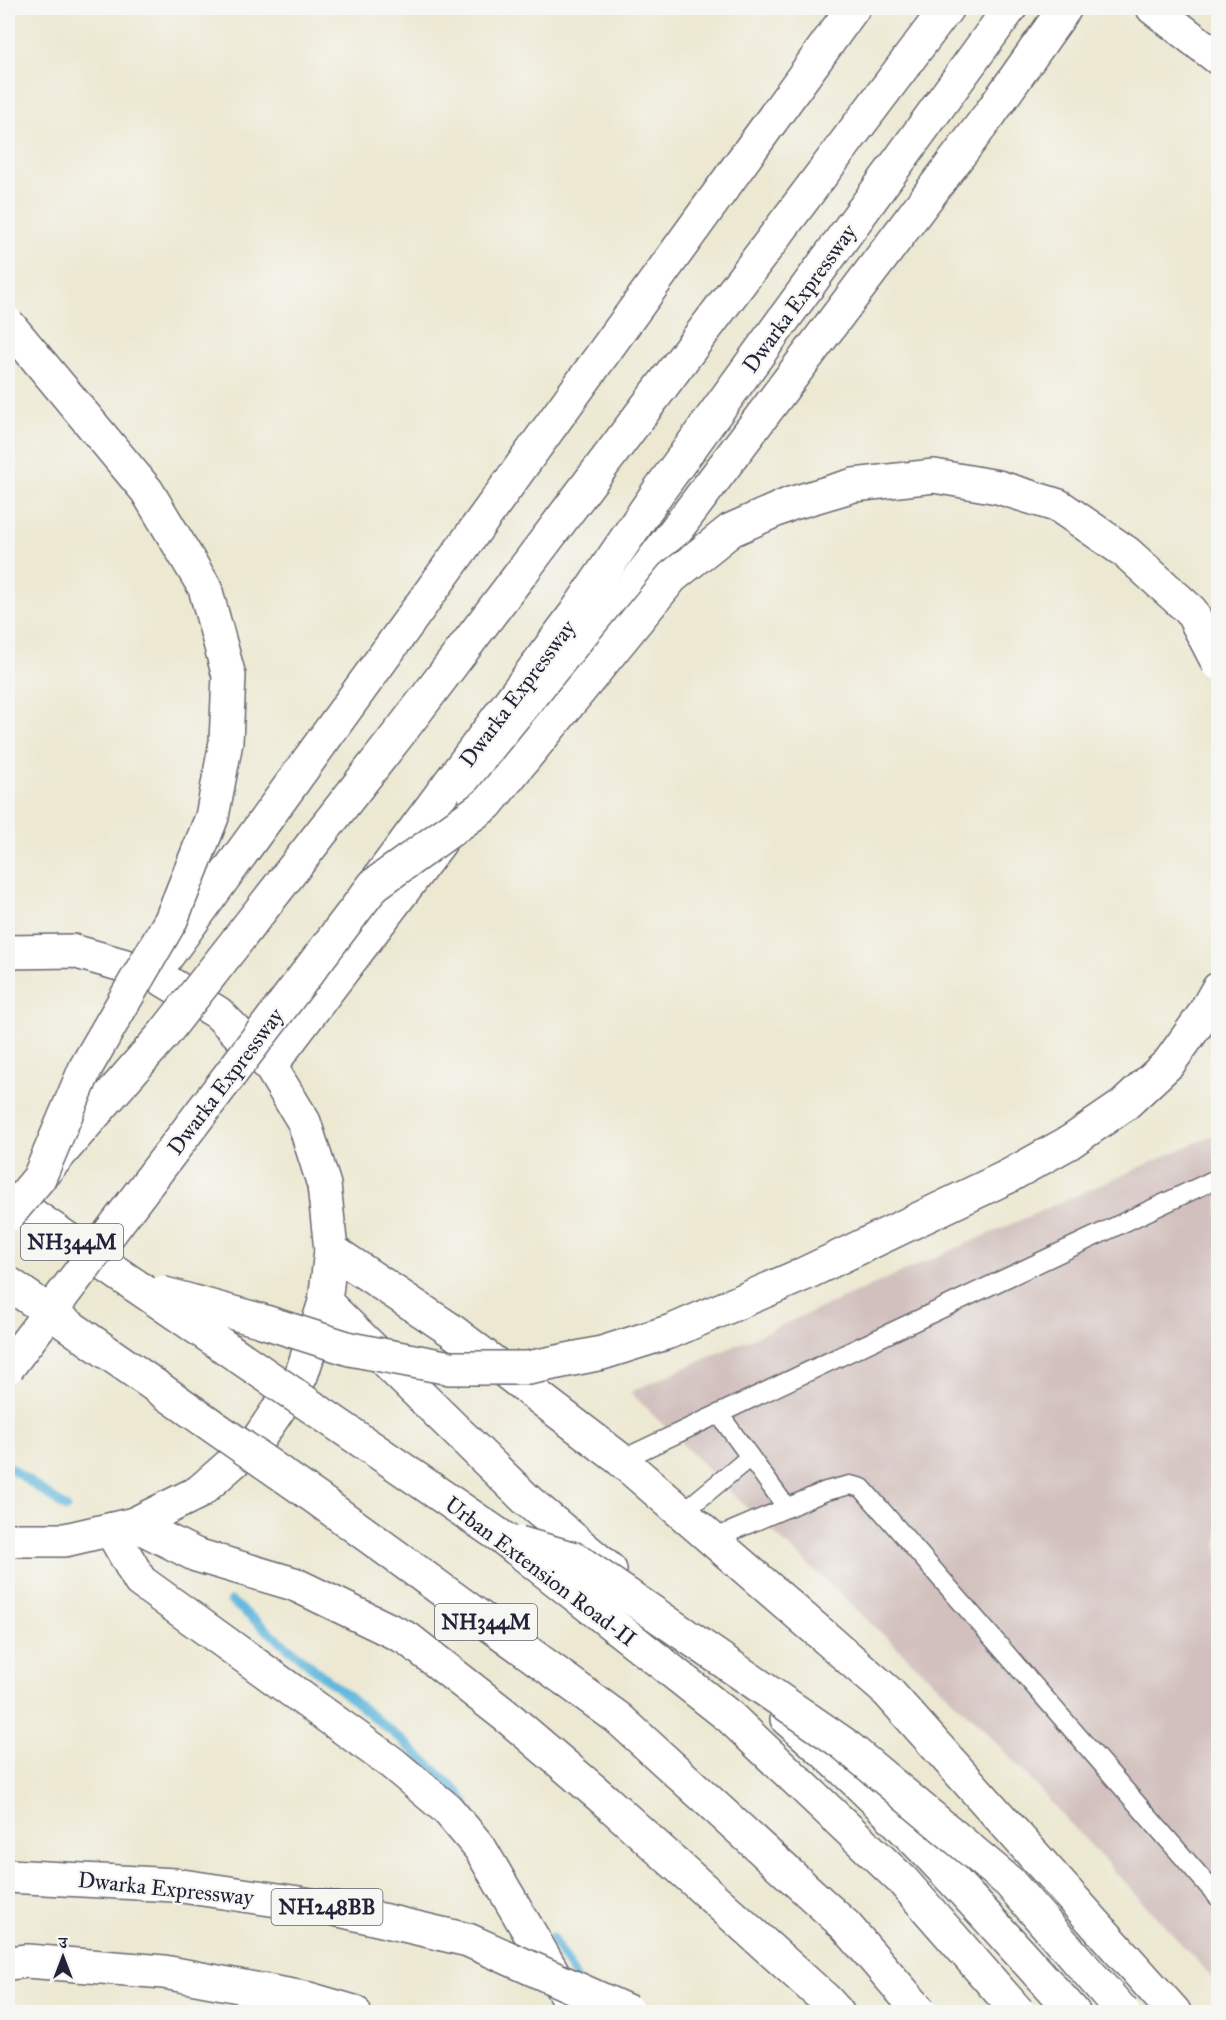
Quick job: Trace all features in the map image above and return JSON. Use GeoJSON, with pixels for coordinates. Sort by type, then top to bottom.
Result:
{"type":"FeatureCollection","features":[{"type":"Feature","properties":{"kind":"main road"},"geometry":{"type":"LineString","coordinates":[[154,974],[853,8]]}},
{"type":"Feature","properties":{"kind":"main road"},"geometry":{"type":"LineString","coordinates":[[8,1215],[164,1034],[404,727],[947,8]]}},
{"type":"Feature","properties":{"kind":"main road","name":"Dwarka Expressway"},"geometry":{"type":"LineString","coordinates":[[8,1367],[374,885],[575,614],[658,492],[1010,8]]}},
{"type":"Feature","properties":{"kind":"main road"},"geometry":{"type":"LineString","coordinates":[[270,1066],[990,114],[1065,8]]}},
{"type":"Feature","properties":{"kind":"main road"},"geometry":{"type":"LineString","coordinates":[[1153,8],[1218,58]]}},
{"type":"Feature","properties":{"kind":"main road"},"geometry":{"type":"LineString","coordinates":[[8,324],[147,491],[205,588],[229,676],[226,742],[212,817],[171,920],[86,1067],[39,1178]]}},
{"type":"Feature","properties":{"kind":"main road"},"geometry":{"type":"LineString","coordinates":[[374,885],[488,804],[672,577],[731,530],[790,504],[854,485],[934,476],[998,487],[1059,506],[1126,553],[1191,611],[1218,663]]}},
{"type":"Feature","properties":{"kind":"main road"},"geometry":{"type":"LineString","coordinates":[[8,952],[73,951],[154,974],[218,1013],[270,1066],[304,1122],[324,1185],[331,1250],[325,1302],[301,1376],[257,1441],[199,1492],[123,1527],[64,1540],[8,1540]]}},
{"type":"Feature","properties":{"kind":"main road"},"geometry":{"type":"LineString","coordinates":[[136,1286],[259,1320],[350,1349],[450,1368],[528,1368],[602,1353],[672,1331],[804,1274],[1007,1177],[1070,1142],[1124,1105],[1169,1063],[1202,1017],[1218,989]]}},
{"type":"Feature","properties":{"kind":"main road","name":"Urban Extension Road-II"},"geometry":{"type":"LineString","coordinates":[[8,1198],[503,1538],[730,1717],[903,1881],[1018,2013]]}},
{"type":"Feature","properties":{"kind":"main road"},"geometry":{"type":"LineString","coordinates":[[331,1250],[451,1330],[621,1460],[888,1692],[1174,2013]]}},
{"type":"Feature","properties":{"kind":"main road","name":"NH344M"},"geometry":{"type":"LineString","coordinates":[[8,1283],[316,1498],[618,1718],[846,1926],[920,2013]]}},
{"type":"Feature","properties":{"kind":"main road"},"geometry":{"type":"LineString","coordinates":[[325,1302],[528,1501],[834,1759],[981,1909],[1073,2013]]}},
{"type":"Feature","properties":{"kind":"main road"},"geometry":{"type":"LineString","coordinates":[[123,1527],[140,1581],[392,1763],[447,1809],[480,1848],[576,2013]]}},
{"type":"Feature","properties":{"kind":"main road"},"geometry":{"type":"LineString","coordinates":[[123,1527],[196,1555],[294,1584],[408,1639],[510,1719],[606,1801],[825,1999],[837,2013]]}},
{"type":"Feature","properties":{"kind":"main road"},"geometry":{"type":"LineString","coordinates":[[503,1538],[575,1559],[844,1744],[1010,1882],[1123,2013]]}},
{"type":"Feature","properties":{"kind":"main road","name":"Dwarka Expressway"},"geometry":{"type":"LineString","coordinates":[[8,1876],[176,1885],[326,1907],[468,1940],[629,2013]]}},
{"type":"Feature","properties":{"kind":"main road"},"geometry":{"type":"LineString","coordinates":[[8,1963],[27,1961],[164,1972],[309,1999],[354,2013]]}},
{"type":"Feature","properties":{"kind":"lane"},"geometry":{"type":"LineString","coordinates":[[621,1460],[1218,1178]]}},
{"type":"Feature","properties":{"kind":"lane"},"geometry":{"type":"LineString","coordinates":[[719,1414],[787,1508]]}},
{"type":"Feature","properties":{"kind":"lane"},"geometry":{"type":"LineString","coordinates":[[682,1513],[750,1456]]}},
{"type":"Feature","properties":{"kind":"lane"},"geometry":{"type":"LineString","coordinates":[[713,1539],[840,1486],[850,1485],[862,1488],[1218,1897]]}},
{"type":"Feature","properties":{"kind":"shaded area"},"geometry":{"type":"Polygon","coordinates":[[[1218,1133],[1218,1984],[980,1725],[742,1503],[630,1392],[1218,1133]]]}},
{"type":"Feature","properties":{"kind":"waterway"},"geometry":{"type":"LineString","coordinates":[[8,1466],[66,1508]]}},
{"type":"Feature","properties":{"kind":"waterway"},"geometry":{"type":"LineString","coordinates":[[231,1601],[403,1741],[459,1793],[476,1821]]}},
{"type":"Feature","properties":{"kind":"waterway"},"geometry":{"type":"LineString","coordinates":[[552,1938],[576,1978]]}}]}
